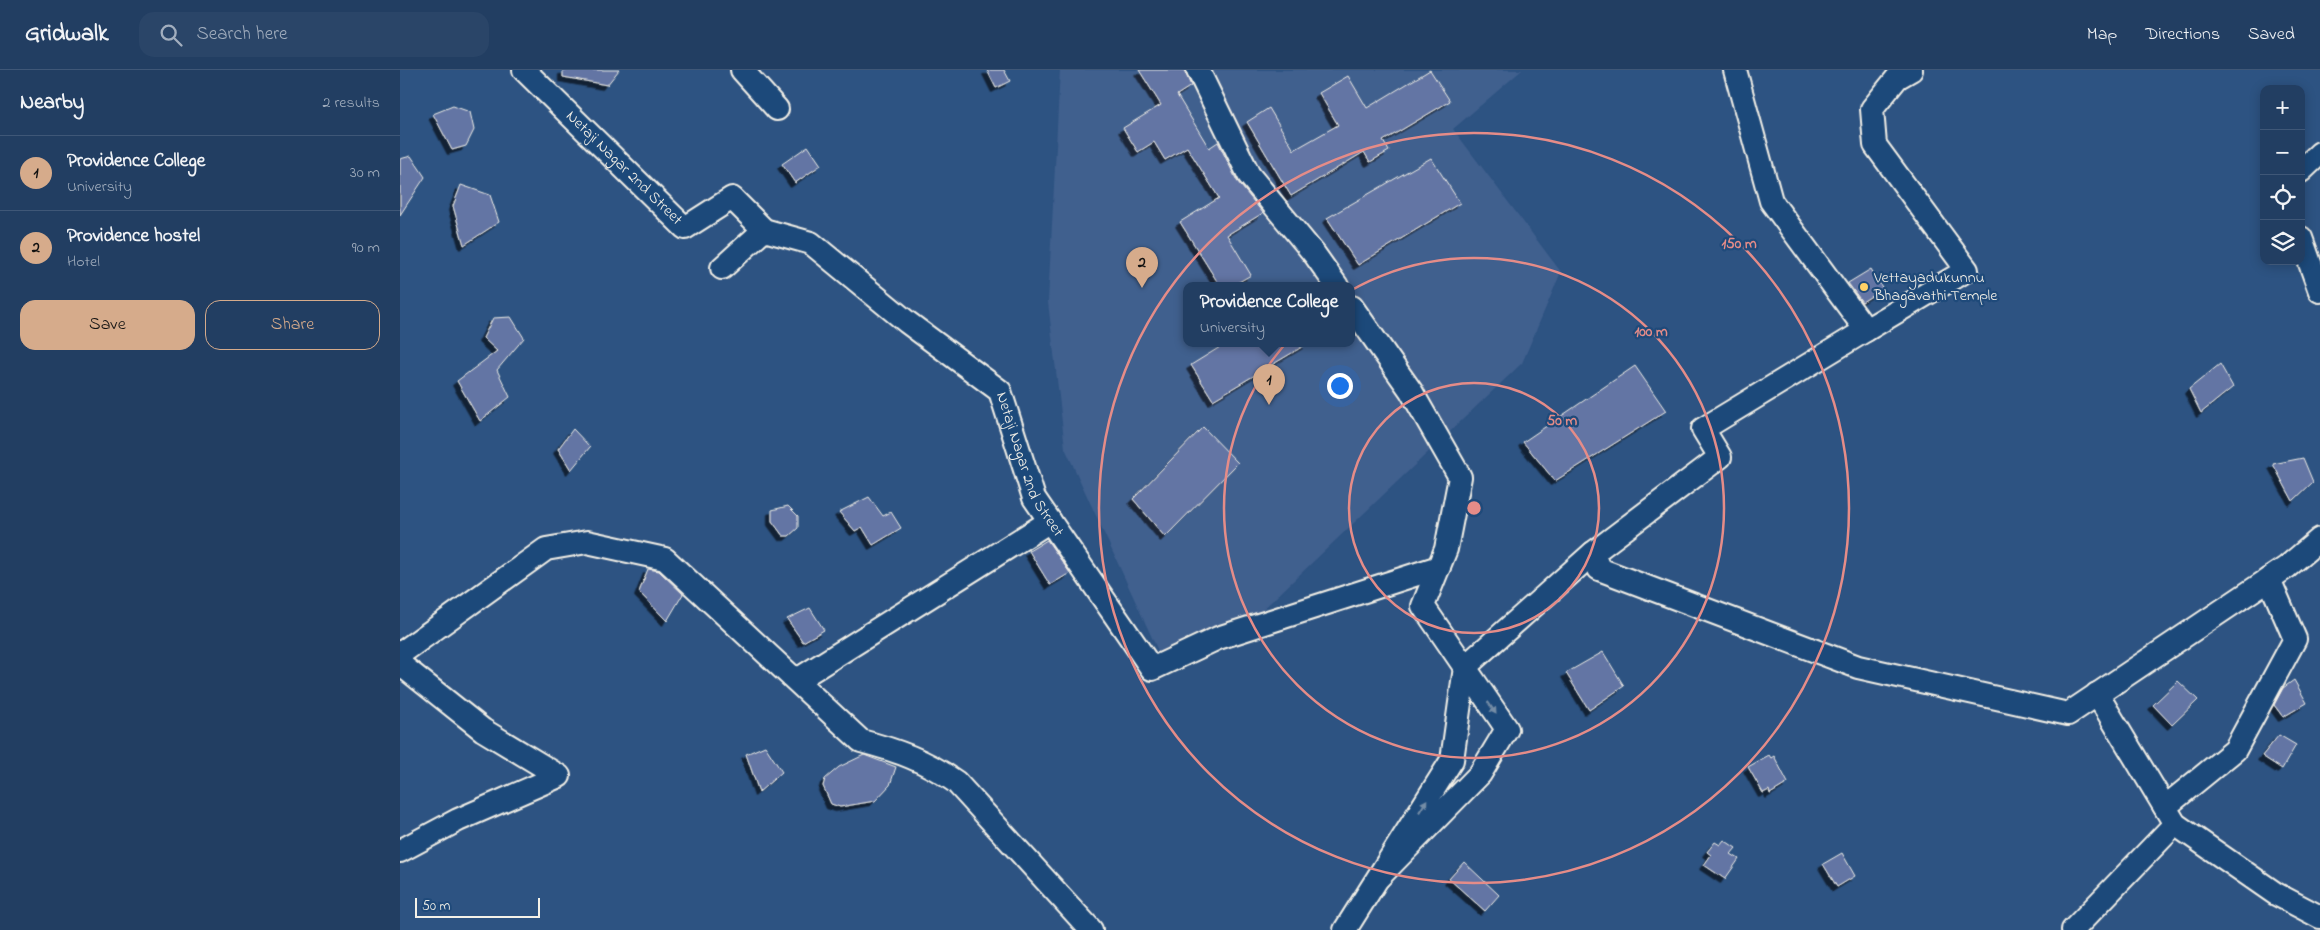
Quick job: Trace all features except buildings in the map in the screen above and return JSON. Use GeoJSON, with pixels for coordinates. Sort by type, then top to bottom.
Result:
{"type":"FeatureCollection","features":[{"type":"Feature","properties":{"kind":"street","name":"Netaji Nagar 2nd Street"},"geometry":{"type":"LineString","coordinates":[[524,70],[685,228],[732,198],[764,230],[811,243],[906,322],[1000,392],[1034,498],[1152,669],[1218,638],[1439,567]]}},
{"type":"Feature","properties":{"kind":"street"},"geometry":{"type":"LineString","coordinates":[[742,70],[777,109]]}},
{"type":"Feature","properties":{"kind":"street"},"geometry":{"type":"LineString","coordinates":[[1198,70],[1249,175],[1315,255],[1334,282]]}},
{"type":"Feature","properties":{"kind":"street"},"geometry":{"type":"LineString","coordinates":[[1735,70],[1771,201],[1866,330]]}},
{"type":"Feature","properties":{"kind":"street"},"geometry":{"type":"LineString","coordinates":[[1346,930],[1452,760],[1465,667],[1593,553],[1720,457],[1704,430],[1967,270],[1875,145],[1872,109],[1897,78],[1911,70]]}},
{"type":"Feature","properties":{"kind":"street"},"geometry":{"type":"LineString","coordinates":[[2305,166],[2320,153]]}},
{"type":"Feature","properties":{"kind":"street"},"geometry":{"type":"LineString","coordinates":[[722,268],[764,230]]}},
{"type":"Feature","properties":{"kind":"street"},"geometry":{"type":"LineString","coordinates":[[2305,249],[2320,291]]}},
{"type":"Feature","properties":{"kind":"street"},"geometry":{"type":"LineString","coordinates":[[1355,311],[1411,391],[1460,477],[1446,549],[1423,606],[1507,729],[1480,774],[1379,877]]}},
{"type":"Feature","properties":{"kind":"street"},"geometry":{"type":"LineString","coordinates":[[797,680],[1050,521]]}},
{"type":"Feature","properties":{"kind":"street"},"geometry":{"type":"LineString","coordinates":[[1593,553],[1599,569],[1858,667],[2068,714],[2269,579],[2320,539]]}},
{"type":"Feature","properties":{"kind":"street"},"geometry":{"type":"LineString","coordinates":[[400,654],[546,549],[587,542],[665,559],[861,741],[900,751],[938,769],[956,782],[1091,930]]}},
{"type":"Feature","properties":{"kind":"street"},"geometry":{"type":"LineString","coordinates":[[2073,930],[2170,816],[2235,750],[2295,639],[2269,579]]}},
{"type":"Feature","properties":{"kind":"street"},"geometry":{"type":"LineString","coordinates":[[400,664],[483,730],[559,776],[458,820],[400,851]]}},
{"type":"Feature","properties":{"kind":"street"},"geometry":{"type":"LineString","coordinates":[[2097,694],[2170,816],[2276,894],[2320,917]]}},
{"type":"Feature","properties":{"kind":"shaded area"},"geometry":{"type":"Polygon","coordinates":[[[1060,70],[1522,70],[1453,129],[1561,272],[1522,363],[1256,616],[1160,655],[1065,448],[1048,302],[1060,70]]]}},
{"type":"Feature","properties":{"kind":"place","name":"Vettayadukunnu Bhagavathi Temple"},"geometry":{"type":"Point","coordinates":[1864,287]}},
{"type":"Feature","properties":{"kind":"place","name":"Providence hostel"},"geometry":{"type":"Point","coordinates":[1142,288]}},
{"type":"Feature","properties":{"kind":"place","name":"Providence College"},"geometry":{"type":"Point","coordinates":[1269,405]}}]}
